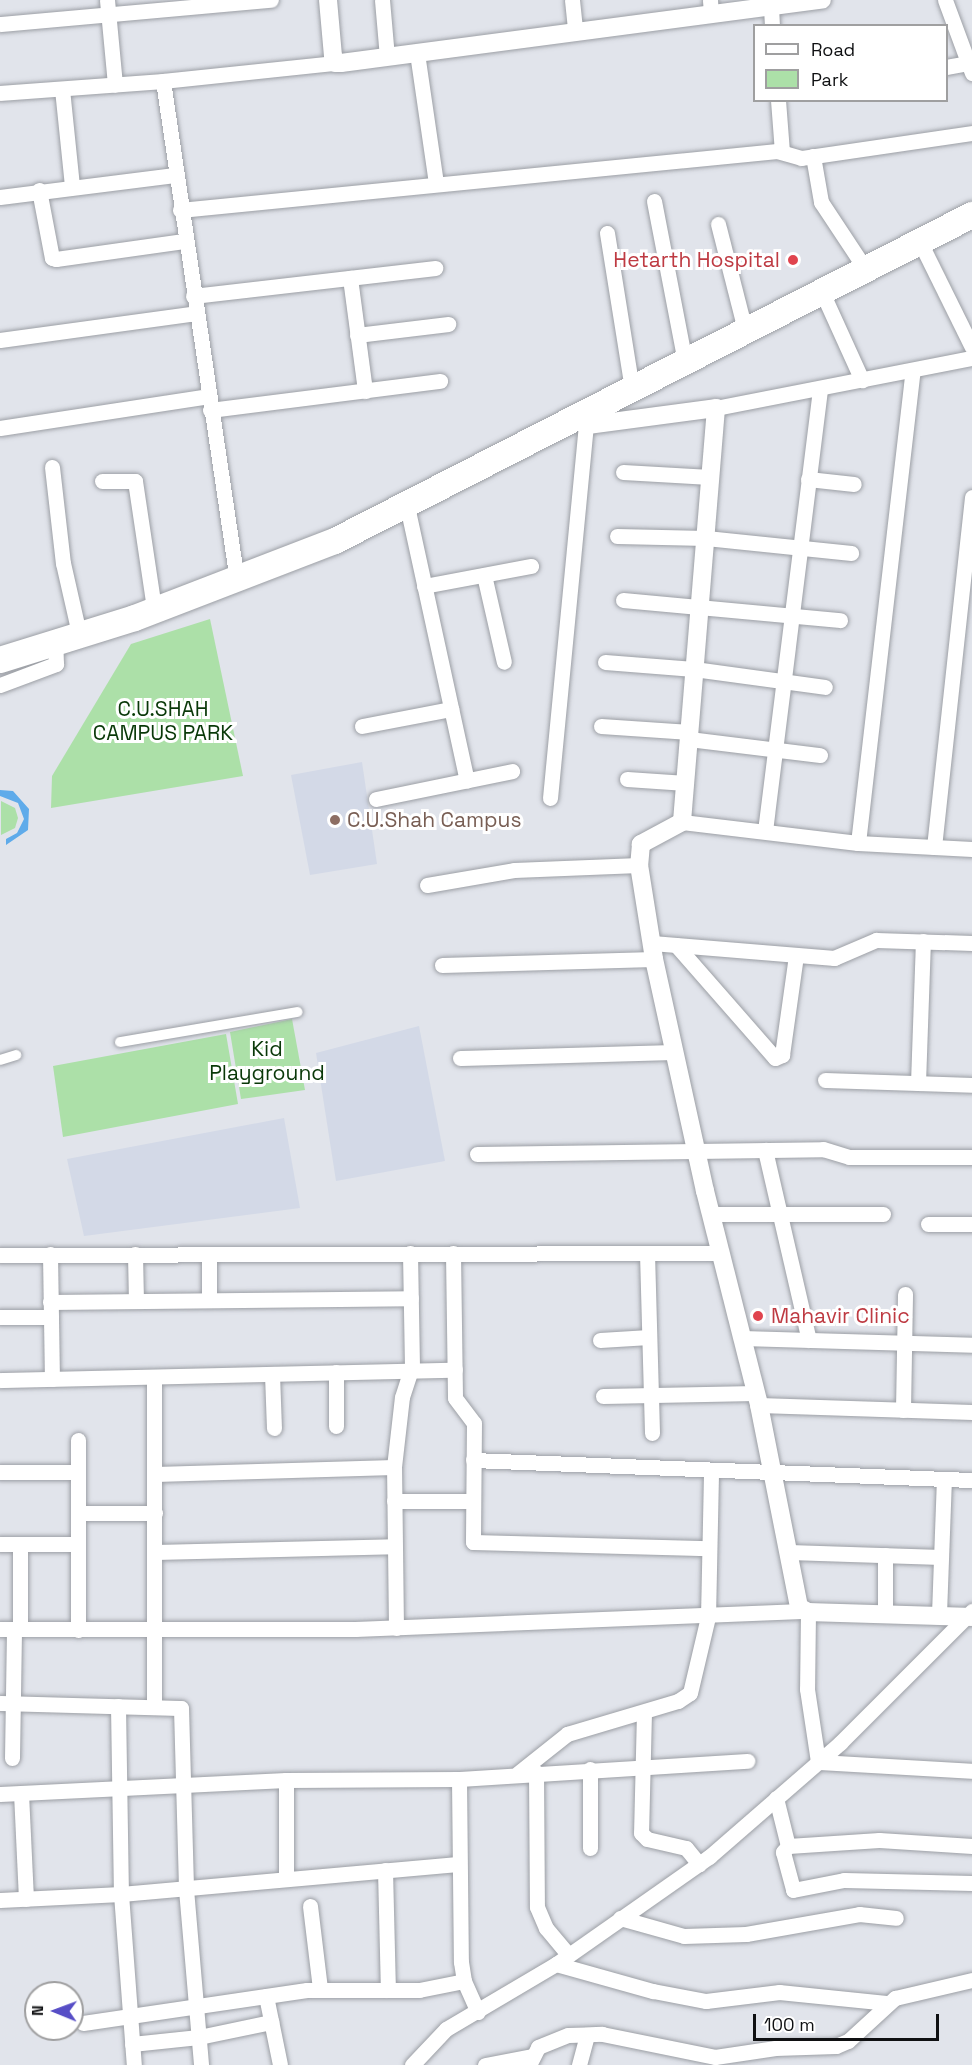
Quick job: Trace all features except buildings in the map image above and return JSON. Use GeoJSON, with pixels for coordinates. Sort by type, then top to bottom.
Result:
{"type":"FeatureCollection","features":[{"type":"Feature","properties":{"kind":"highway"},"geometry":{"type":"LineString","coordinates":[[67,635],[106,628],[236,576],[335,541],[585,420],[822,292],[863,266],[972,205]]}},
{"type":"Feature","properties":{"kind":"highway"},"geometry":{"type":"LineString","coordinates":[[0,660],[153,601],[236,576],[342,525],[683,351],[972,216]]}},
{"type":"Feature","properties":{"kind":"street"},"geometry":{"type":"LineString","coordinates":[[107,0],[115,85]]}},
{"type":"Feature","properties":{"kind":"street"},"geometry":{"type":"LineString","coordinates":[[0,24],[271,0]]}},
{"type":"Feature","properties":{"kind":"street"},"geometry":{"type":"LineString","coordinates":[[328,0],[335,63]]}},
{"type":"Feature","properties":{"kind":"street"},"geometry":{"type":"LineString","coordinates":[[382,0],[387,57]]}},
{"type":"Feature","properties":{"kind":"street"},"geometry":{"type":"LineString","coordinates":[[572,0],[575,31]]}},
{"type":"Feature","properties":{"kind":"street"},"geometry":{"type":"LineString","coordinates":[[0,93],[163,81],[335,63],[575,31],[710,7],[771,7],[822,0]]}},
{"type":"Feature","properties":{"kind":"street"},"geometry":{"type":"LineString","coordinates":[[945,0],[970,68],[948,67]]}},
{"type":"Feature","properties":{"kind":"street"},"geometry":{"type":"LineString","coordinates":[[771,7],[772,24]]}},
{"type":"Feature","properties":{"kind":"street"},"geometry":{"type":"LineString","coordinates":[[417,53],[436,184]]}},
{"type":"Feature","properties":{"kind":"street"},"geometry":{"type":"LineString","coordinates":[[163,81],[184,241],[236,576]]}},
{"type":"Feature","properties":{"kind":"street"},"geometry":{"type":"LineString","coordinates":[[62,89],[72,186]]}},
{"type":"Feature","properties":{"kind":"street"},"geometry":{"type":"LineString","coordinates":[[778,102],[782,152]]}},
{"type":"Feature","properties":{"kind":"street"},"geometry":{"type":"LineString","coordinates":[[180,210],[782,152],[796,158],[972,133]]}},
{"type":"Feature","properties":{"kind":"street"},"geometry":{"type":"LineString","coordinates":[[813,156],[821,202],[863,266]]}},
{"type":"Feature","properties":{"kind":"street"},"geometry":{"type":"LineString","coordinates":[[0,197],[39,190],[175,175]]}},
{"type":"Feature","properties":{"kind":"street"},"geometry":{"type":"LineString","coordinates":[[39,190],[56,259],[184,241]]}},
{"type":"Feature","properties":{"kind":"street"},"geometry":{"type":"LineString","coordinates":[[654,201],[683,351]]}},
{"type":"Feature","properties":{"kind":"street"},"geometry":{"type":"LineString","coordinates":[[718,224],[743,322]]}},
{"type":"Feature","properties":{"kind":"street"},"geometry":{"type":"LineString","coordinates":[[607,233],[630,377]]}},
{"type":"Feature","properties":{"kind":"street"},"geometry":{"type":"LineString","coordinates":[[920,242],[972,347]]}},
{"type":"Feature","properties":{"kind":"street"},"geometry":{"type":"LineString","coordinates":[[193,296],[435,268]]}},
{"type":"Feature","properties":{"kind":"street"},"geometry":{"type":"LineString","coordinates":[[350,278],[365,391]]}},
{"type":"Feature","properties":{"kind":"street"},"geometry":{"type":"LineString","coordinates":[[822,292],[862,380]]}},
{"type":"Feature","properties":{"kind":"street"},"geometry":{"type":"LineString","coordinates":[[0,340],[196,313]]}},
{"type":"Feature","properties":{"kind":"street"},"geometry":{"type":"LineString","coordinates":[[357,335],[448,324]]}},
{"type":"Feature","properties":{"kind":"street"},"geometry":{"type":"LineString","coordinates":[[550,798],[585,420],[716,408],[972,358]]}},
{"type":"Feature","properties":{"kind":"street"},"geometry":{"type":"LineString","coordinates":[[858,843],[913,370]]}},
{"type":"Feature","properties":{"kind":"street"},"geometry":{"type":"LineString","coordinates":[[0,428],[209,403],[365,391],[440,381]]}},
{"type":"Feature","properties":{"kind":"street"},"geometry":{"type":"LineString","coordinates":[[765,831],[820,388]]}},
{"type":"Feature","properties":{"kind":"street"},"geometry":{"type":"LineString","coordinates":[[682,822],[716,408]]}},
{"type":"Feature","properties":{"kind":"street"},"geometry":{"type":"LineString","coordinates":[[0,685],[52,667],[57,661],[67,635],[63,563],[52,467]]}},
{"type":"Feature","properties":{"kind":"street"},"geometry":{"type":"LineString","coordinates":[[623,472],[711,477]]}},
{"type":"Feature","properties":{"kind":"street"},"geometry":{"type":"LineString","coordinates":[[808,479],[854,484]]}},
{"type":"Feature","properties":{"kind":"street"},"geometry":{"type":"LineString","coordinates":[[102,482],[135,481],[153,601]]}},
{"type":"Feature","properties":{"kind":"street"},"geometry":{"type":"LineString","coordinates":[[934,847],[972,497]]}},
{"type":"Feature","properties":{"kind":"street"},"geometry":{"type":"LineString","coordinates":[[407,506],[467,781]]}},
{"type":"Feature","properties":{"kind":"street"},"geometry":{"type":"LineString","coordinates":[[617,536],[706,538],[851,553]]}},
{"type":"Feature","properties":{"kind":"street"},"geometry":{"type":"LineString","coordinates":[[424,586],[531,566]]}},
{"type":"Feature","properties":{"kind":"street"},"geometry":{"type":"LineString","coordinates":[[484,575],[504,663]]}},
{"type":"Feature","properties":{"kind":"street"},"geometry":{"type":"LineString","coordinates":[[623,600],[700,604],[840,620]]}},
{"type":"Feature","properties":{"kind":"street"},"geometry":{"type":"LineString","coordinates":[[605,662],[694,669],[825,687]]}},
{"type":"Feature","properties":{"kind":"street"},"geometry":{"type":"LineString","coordinates":[[362,726],[451,709]]}},
{"type":"Feature","properties":{"kind":"street"},"geometry":{"type":"LineString","coordinates":[[601,726],[689,735],[820,755]]}},
{"type":"Feature","properties":{"kind":"street"},"geometry":{"type":"LineString","coordinates":[[376,799],[512,771]]}},
{"type":"Feature","properties":{"kind":"street"},"geometry":{"type":"LineString","coordinates":[[627,779],[686,783]]}},
{"type":"Feature","properties":{"kind":"street"},"geometry":{"type":"LineString","coordinates":[[818,1762],[807,1689],[805,1612],[771,1473],[758,1399],[696,1151],[653,951],[639,865],[641,844],[682,822],[858,843],[972,849]]}},
{"type":"Feature","properties":{"kind":"street"},"geometry":{"type":"LineString","coordinates":[[427,885],[514,870],[639,865]]}},
{"type":"Feature","properties":{"kind":"street"},"geometry":{"type":"LineString","coordinates":[[442,965],[653,951],[676,945],[834,958],[876,940],[972,943]]}},
{"type":"Feature","properties":{"kind":"street"},"geometry":{"type":"LineString","coordinates":[[918,1083],[923,941]]}},
{"type":"Feature","properties":{"kind":"street"},"geometry":{"type":"LineString","coordinates":[[676,945],[775,1058],[782,1055],[796,955]]}},
{"type":"Feature","properties":{"kind":"street"},"geometry":{"type":"LineString","coordinates":[[120,1042],[297,1012]]}},
{"type":"Feature","properties":{"kind":"street"},"geometry":{"type":"LineString","coordinates":[[460,1058],[675,1052]]}},
{"type":"Feature","properties":{"kind":"street"},"geometry":{"type":"LineString","coordinates":[[0,1060],[16,1055]]}},
{"type":"Feature","properties":{"kind":"street"},"geometry":{"type":"LineString","coordinates":[[825,1080],[972,1085]]}},
{"type":"Feature","properties":{"kind":"street"},"geometry":{"type":"LineString","coordinates":[[477,1154],[823,1149],[849,1157],[972,1157]]}},
{"type":"Feature","properties":{"kind":"street"},"geometry":{"type":"LineString","coordinates":[[765,1150],[809,1340]]}},
{"type":"Feature","properties":{"kind":"street"},"geometry":{"type":"LineString","coordinates":[[711,1214],[883,1214]]}},
{"type":"Feature","properties":{"kind":"street"},"geometry":{"type":"LineString","coordinates":[[928,1224],[972,1224]]}},
{"type":"Feature","properties":{"kind":"street"},"geometry":{"type":"LineString","coordinates":[[396,1628],[394,1467],[402,1397],[411,1371],[410,1253]]}},
{"type":"Feature","properties":{"kind":"street"},"geometry":{"type":"LineString","coordinates":[[453,1253],[455,1398],[474,1423],[471,1539],[476,1544],[709,1548]]}},
{"type":"Feature","properties":{"kind":"street"},"geometry":{"type":"LineString","coordinates":[[647,1253],[652,1434]]}},
{"type":"Feature","properties":{"kind":"street"},"geometry":{"type":"LineString","coordinates":[[0,1255],[721,1253]]}},
{"type":"Feature","properties":{"kind":"street"},"geometry":{"type":"LineString","coordinates":[[50,1254],[52,1379]]}},
{"type":"Feature","properties":{"kind":"street"},"geometry":{"type":"LineString","coordinates":[[135,1254],[135,1301]]}},
{"type":"Feature","properties":{"kind":"street"},"geometry":{"type":"LineString","coordinates":[[209,1254],[209,1300]]}},
{"type":"Feature","properties":{"kind":"street"},"geometry":{"type":"LineString","coordinates":[[903,1410],[905,1294]]}},
{"type":"Feature","properties":{"kind":"street"},"geometry":{"type":"LineString","coordinates":[[0,1317],[135,1301],[411,1298]]}},
{"type":"Feature","properties":{"kind":"street"},"geometry":{"type":"LineString","coordinates":[[600,1340],[649,1337]]}},
{"type":"Feature","properties":{"kind":"street"},"geometry":{"type":"LineString","coordinates":[[742,1338],[972,1345]]}},
{"type":"Feature","properties":{"kind":"street"},"geometry":{"type":"LineString","coordinates":[[0,1380],[455,1370]]}},
{"type":"Feature","properties":{"kind":"street"},"geometry":{"type":"LineString","coordinates":[[336,1372],[336,1426]]}},
{"type":"Feature","properties":{"kind":"street"},"geometry":{"type":"LineString","coordinates":[[272,1374],[273,1428]]}},
{"type":"Feature","properties":{"kind":"street"},"geometry":{"type":"LineString","coordinates":[[154,1377],[154,1706]]}},
{"type":"Feature","properties":{"kind":"street"},"geometry":{"type":"LineString","coordinates":[[603,1396],[651,1395],[758,1399],[903,1410],[972,1412]]}},
{"type":"Feature","properties":{"kind":"street"},"geometry":{"type":"LineString","coordinates":[[78,1440],[78,1630]]}},
{"type":"Feature","properties":{"kind":"street"},"geometry":{"type":"LineString","coordinates":[[473,1460],[972,1480]]}},
{"type":"Feature","properties":{"kind":"street"},"geometry":{"type":"LineString","coordinates":[[155,1474],[394,1467]]}},
{"type":"Feature","properties":{"kind":"street"},"geometry":{"type":"LineString","coordinates":[[518,1773],[567,1734],[644,1712],[690,1694],[708,1617],[711,1470]]}},
{"type":"Feature","properties":{"kind":"street"},"geometry":{"type":"LineString","coordinates":[[0,1472],[78,1472]]}},
{"type":"Feature","properties":{"kind":"street"},"geometry":{"type":"LineString","coordinates":[[939,1614],[944,1479]]}},
{"type":"Feature","properties":{"kind":"street"},"geometry":{"type":"LineString","coordinates":[[394,1501],[471,1502]]}},
{"type":"Feature","properties":{"kind":"street"},"geometry":{"type":"LineString","coordinates":[[78,1513],[155,1513]]}},
{"type":"Feature","properties":{"kind":"street"},"geometry":{"type":"LineString","coordinates":[[0,1544],[78,1544]]}},
{"type":"Feature","properties":{"kind":"street"},"geometry":{"type":"LineString","coordinates":[[12,1758],[7,1703],[11,1629],[20,1544]]}},
{"type":"Feature","properties":{"kind":"street"},"geometry":{"type":"LineString","coordinates":[[155,1552],[394,1546]]}},
{"type":"Feature","properties":{"kind":"street"},"geometry":{"type":"LineString","coordinates":[[789,1552],[941,1557]]}},
{"type":"Feature","properties":{"kind":"street"},"geometry":{"type":"LineString","coordinates":[[885,1555],[885,1612]]}},
{"type":"Feature","properties":{"kind":"street"},"geometry":{"type":"LineString","coordinates":[[11,1629],[396,1628],[805,1612],[970,1615]]}},
{"type":"Feature","properties":{"kind":"street"},"geometry":{"type":"LineString","coordinates":[[413,2065],[446,2029],[556,1964],[699,1864],[818,1762],[970,1615]]}},
{"type":"Feature","properties":{"kind":"street"},"geometry":{"type":"LineString","coordinates":[[7,1703],[175,1706],[183,1713],[181,1786],[186,1889],[201,2065]]}},
{"type":"Feature","properties":{"kind":"street"},"geometry":{"type":"LineString","coordinates":[[117,1706],[121,1894],[134,2065]]}},
{"type":"Feature","properties":{"kind":"street"},"geometry":{"type":"LineString","coordinates":[[644,1712],[643,1836],[686,1848],[699,1864]]}},
{"type":"Feature","properties":{"kind":"street"},"geometry":{"type":"LineString","coordinates":[[0,1794],[286,1780],[459,1779],[518,1773],[747,1761]]}},
{"type":"Feature","properties":{"kind":"street"},"geometry":{"type":"LineString","coordinates":[[818,1762],[972,1771]]}},
{"type":"Feature","properties":{"kind":"street"},"geometry":{"type":"LineString","coordinates":[[590,1769],[590,1848]]}},
{"type":"Feature","properties":{"kind":"street"},"geometry":{"type":"LineString","coordinates":[[536,1772],[537,1907],[546,1928],[569,1955]]}},
{"type":"Feature","properties":{"kind":"street"},"geometry":{"type":"LineString","coordinates":[[459,1779],[458,1864],[464,1981],[478,2012]]}},
{"type":"Feature","properties":{"kind":"street"},"geometry":{"type":"LineString","coordinates":[[286,1780],[286,1879]]}},
{"type":"Feature","properties":{"kind":"street"},"geometry":{"type":"LineString","coordinates":[[21,1793],[26,1899]]}},
{"type":"Feature","properties":{"kind":"street"},"geometry":{"type":"LineString","coordinates":[[776,1798],[788,1846]]}},
{"type":"Feature","properties":{"kind":"street"},"geometry":{"type":"LineString","coordinates":[[972,1846],[879,1840],[788,1846],[783,1852],[793,1890],[843,1880],[972,1883]]}},
{"type":"Feature","properties":{"kind":"street"},"geometry":{"type":"LineString","coordinates":[[0,1900],[186,1889],[458,1864]]}},
{"type":"Feature","properties":{"kind":"street"},"geometry":{"type":"LineString","coordinates":[[385,1870],[388,1990]]}},
{"type":"Feature","properties":{"kind":"street"},"geometry":{"type":"LineString","coordinates":[[310,1906],[320,1989]]}},
{"type":"Feature","properties":{"kind":"street"},"geometry":{"type":"LineString","coordinates":[[620,1918],[684,1936],[755,1933],[859,1914],[896,1918]]}},
{"type":"Feature","properties":{"kind":"street"},"geometry":{"type":"LineString","coordinates":[[556,1964],[706,2001],[779,1992],[888,2002]]}},
{"type":"Feature","properties":{"kind":"street"},"geometry":{"type":"LineString","coordinates":[[485,2065],[531,2061],[538,2047],[568,2035],[602,2034],[715,2057],[775,2048],[828,2047],[848,2041],[888,2002],[903,1995],[972,1980]]}},
{"type":"Feature","properties":{"kind":"street"},"geometry":{"type":"LineString","coordinates":[[84,2023],[320,1989],[429,1988],[464,1981]]}},
{"type":"Feature","properties":{"kind":"street"},"geometry":{"type":"LineString","coordinates":[[266,1996],[280,2065]]}},
{"type":"Feature","properties":{"kind":"street"},"geometry":{"type":"LineString","coordinates":[[132,2044],[199,2037],[271,2022]]}},
{"type":"Feature","properties":{"kind":"street"},"geometry":{"type":"LineString","coordinates":[[579,2065],[587,2035]]}},
{"type":"Feature","properties":{"kind":"street"},"geometry":{"type":"LineString","coordinates":[[413,2065],[427,2065]]}},
{"type":"Feature","properties":{"kind":"shaded area","name":"C.U.Shah Campus"},"geometry":{"type":"Polygon","coordinates":[[[362,762],[377,864],[310,875],[291,775],[362,762]]]}},
{"type":"Feature","properties":{"kind":"shaded area"},"geometry":{"type":"Polygon","coordinates":[[[419,1026],[445,1161],[336,1181],[316,1053],[419,1026]]]}},
{"type":"Feature","properties":{"kind":"shaded area"},"geometry":{"type":"Polygon","coordinates":[[[284,1118],[300,1208],[84,1236],[67,1159],[284,1118]]]}},
{"type":"Feature","properties":{"kind":"green space","name":"C.U.SHAH CAMPUS PARK"},"geometry":{"type":"Polygon","coordinates":[[[210,619],[243,776],[51,808],[52,776],[131,644],[210,619]]]}},
{"type":"Feature","properties":{"kind":"green space"},"geometry":{"type":"Polygon","coordinates":[[[1,801],[15,808],[18,818],[15,828],[1,835],[1,801]]]}},
{"type":"Feature","properties":{"kind":"green space","name":"Kid Playground"},"geometry":{"type":"Polygon","coordinates":[[[292,1019],[305,1090],[241,1099],[230,1032],[292,1019]]]}},
{"type":"Feature","properties":{"kind":"green space"},"geometry":{"type":"Polygon","coordinates":[[[226,1034],[238,1104],[63,1137],[53,1066],[226,1034]]]}},
{"type":"Feature","properties":{"kind":"water"},"geometry":{"type":"Polygon","coordinates":[[[0,790],[13,791],[29,809],[28,830],[6,845],[6,839],[17,833],[24,819],[18,803],[0,796],[0,790]]]}},
{"type":"Feature","properties":{"kind":"place","name":"Hetarth Hospital"},"geometry":{"type":"Point","coordinates":[793,260]}},
{"type":"Feature","properties":{"kind":"place","name":"C.U.Shah Campus"},"geometry":{"type":"Point","coordinates":[335,820]}},
{"type":"Feature","properties":{"kind":"place","name":"Mahavir Clinic"},"geometry":{"type":"Point","coordinates":[758,1316]}}]}
